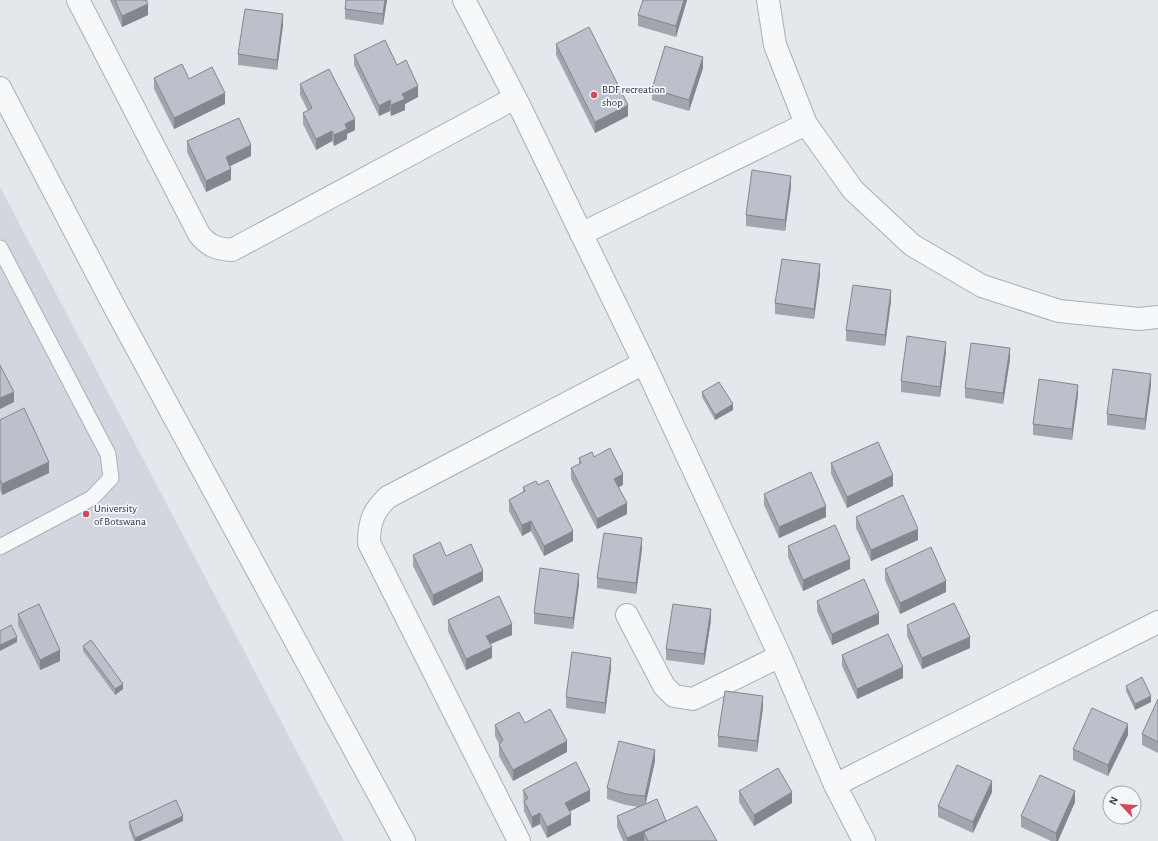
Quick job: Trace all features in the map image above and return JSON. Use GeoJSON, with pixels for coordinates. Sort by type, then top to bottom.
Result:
{"type":"FeatureCollection","features":[{"type":"Feature","properties":{"kind":"street"},"geometry":{"type":"LineString","coordinates":[[78,0],[199,234],[204,241],[213,247],[222,250],[232,250],[515,98]]}},
{"type":"Feature","properties":{"kind":"street"},"geometry":{"type":"LineString","coordinates":[[464,0],[515,98],[644,363],[780,656],[835,785],[864,841]]}},
{"type":"Feature","properties":{"kind":"street"},"geometry":{"type":"LineString","coordinates":[[768,0],[775,45],[806,124],[853,190],[912,245],[982,286],[1059,311],[1139,319],[1158,316]]}},
{"type":"Feature","properties":{"kind":"street"},"geometry":{"type":"LineString","coordinates":[[0,88],[119,315],[404,841]]}},
{"type":"Feature","properties":{"kind":"street"},"geometry":{"type":"LineString","coordinates":[[581,234],[806,124]]}},
{"type":"Feature","properties":{"kind":"street"},"geometry":{"type":"LineString","coordinates":[[519,841],[369,543],[369,529],[373,516],[379,505],[388,497],[644,363]]}},
{"type":"Feature","properties":{"kind":"street"},"geometry":{"type":"LineString","coordinates":[[627,615],[664,686],[674,696],[693,699],[780,656]]}},
{"type":"Feature","properties":{"kind":"street"},"geometry":{"type":"LineString","coordinates":[[835,785],[1158,622]]}},
{"type":"Feature","properties":{"kind":"lane"},"geometry":{"type":"LineString","coordinates":[[0,248],[108,454],[111,478],[92,498],[0,547]]}},
{"type":"Feature","properties":{"kind":"shaded area","name":"University of Botswana"},"geometry":{"type":"Polygon","coordinates":[[[0,187],[344,841],[0,841],[0,187]]]}},
{"type":"Feature","properties":{"kind":"building"},"geometry":{"type":"Polygon","coordinates":[[[115,0],[146,0],[148,4],[122,16],[115,0]]]}},
{"type":"Feature","properties":{"kind":"building"},"geometry":{"type":"Polygon","coordinates":[[[346,0],[385,0],[383,14],[345,9],[346,0]]]}},
{"type":"Feature","properties":{"kind":"building"},"geometry":{"type":"Polygon","coordinates":[[[643,0],[684,0],[676,26],[638,15],[643,0]]]}},
{"type":"Feature","properties":{"kind":"building"},"geometry":{"type":"Polygon","coordinates":[[[245,9],[283,14],[277,60],[238,54],[245,9]]]}},
{"type":"Feature","properties":{"kind":"building"},"geometry":{"type":"Polygon","coordinates":[[[589,27],[628,105],[595,122],[556,44],[589,27]]]}},
{"type":"Feature","properties":{"kind":"building"},"geometry":{"type":"Polygon","coordinates":[[[385,40],[397,65],[406,60],[418,86],[402,94],[405,99],[391,105],[390,100],[379,106],[354,55],[385,40]]]}},
{"type":"Feature","properties":{"kind":"building"},"geometry":{"type":"Polygon","coordinates":[[[665,46],[703,57],[689,100],[652,89],[665,46]]]}},
{"type":"Feature","properties":{"kind":"building"},"geometry":{"type":"Polygon","coordinates":[[[182,64],[189,79],[212,67],[225,93],[174,118],[154,78],[182,64]]]}},
{"type":"Feature","properties":{"kind":"building"},"geometry":{"type":"Polygon","coordinates":[[[329,69],[355,119],[345,124],[347,129],[334,135],[332,131],[316,139],[303,113],[312,108],[300,84],[329,69]]]}},
{"type":"Feature","properties":{"kind":"building"},"geometry":{"type":"Polygon","coordinates":[[[239,118],[251,145],[226,157],[231,169],[206,181],[187,141],[239,118]]]}},
{"type":"Feature","properties":{"kind":"building"},"geometry":{"type":"Polygon","coordinates":[[[752,170],[791,176],[785,220],[746,215],[752,170]]]}},
{"type":"Feature","properties":{"kind":"building"},"geometry":{"type":"Polygon","coordinates":[[[782,259],[820,264],[814,309],[775,303],[782,259]]]}},
{"type":"Feature","properties":{"kind":"building"},"geometry":{"type":"Polygon","coordinates":[[[853,285],[891,290],[885,335],[846,330],[853,285]]]}},
{"type":"Feature","properties":{"kind":"building"},"geometry":{"type":"Polygon","coordinates":[[[907,336],[946,342],[940,387],[901,381],[907,336]]]}},
{"type":"Feature","properties":{"kind":"building"},"geometry":{"type":"Polygon","coordinates":[[[971,343],[1010,348],[1003,393],[965,388],[971,343]]]}},
{"type":"Feature","properties":{"kind":"building"},"geometry":{"type":"Polygon","coordinates":[[[0,365],[14,392],[0,398],[0,365]]]}},
{"type":"Feature","properties":{"kind":"building"},"geometry":{"type":"Polygon","coordinates":[[[1113,369],[1151,374],[1145,419],[1107,414],[1113,369]]]}},
{"type":"Feature","properties":{"kind":"building"},"geometry":{"type":"Polygon","coordinates":[[[1039,379],[1078,385],[1072,429],[1033,424],[1039,379]]]}},
{"type":"Feature","properties":{"kind":"building"},"geometry":{"type":"Polygon","coordinates":[[[719,382],[733,404],[715,415],[702,392],[719,382]]]}},
{"type":"Feature","properties":{"kind":"building"},"geometry":{"type":"Polygon","coordinates":[[[24,408],[49,462],[2,484],[0,479],[0,420],[24,408]]]}},
{"type":"Feature","properties":{"kind":"building"},"geometry":{"type":"Polygon","coordinates":[[[878,442],[893,475],[847,497],[831,463],[878,442]]]}},
{"type":"Feature","properties":{"kind":"building"},"geometry":{"type":"Polygon","coordinates":[[[610,448],[623,474],[614,479],[627,503],[597,519],[571,468],[581,463],[579,458],[592,452],[594,457],[610,448]]]}},
{"type":"Feature","properties":{"kind":"building"},"geometry":{"type":"Polygon","coordinates":[[[811,472],[826,506],[779,527],[764,494],[811,472]]]}},
{"type":"Feature","properties":{"kind":"building"},"geometry":{"type":"Polygon","coordinates":[[[548,480],[573,531],[544,546],[531,521],[522,525],[509,500],[525,491],[523,487],[536,481],[538,485],[548,480]]]}},
{"type":"Feature","properties":{"kind":"building"},"geometry":{"type":"Polygon","coordinates":[[[903,495],[918,529],[871,550],[856,517],[903,495]]]}},
{"type":"Feature","properties":{"kind":"building"},"geometry":{"type":"Polygon","coordinates":[[[835,525],[850,559],[803,580],[788,546],[835,525]]]}},
{"type":"Feature","properties":{"kind":"building"},"geometry":{"type":"Polygon","coordinates":[[[604,533],[642,538],[636,583],[597,578],[604,533]]]}},
{"type":"Feature","properties":{"kind":"building"},"geometry":{"type":"Polygon","coordinates":[[[440,542],[446,556],[471,544],[483,571],[433,595],[413,555],[440,542]]]}},
{"type":"Feature","properties":{"kind":"building"},"geometry":{"type":"Polygon","coordinates":[[[931,547],[946,581],[900,603],[885,569],[931,547]]]}},
{"type":"Feature","properties":{"kind":"building"},"geometry":{"type":"Polygon","coordinates":[[[540,568],[579,574],[573,618],[534,613],[540,568]]]}},
{"type":"Feature","properties":{"kind":"building"},"geometry":{"type":"Polygon","coordinates":[[[864,579],[879,613],[832,634],[817,601],[864,579]]]}},
{"type":"Feature","properties":{"kind":"building"},"geometry":{"type":"Polygon","coordinates":[[[499,596],[512,624],[486,636],[492,647],[466,659],[448,620],[499,596]]]}},
{"type":"Feature","properties":{"kind":"building"},"geometry":{"type":"Polygon","coordinates":[[[954,603],[970,637],[922,658],[907,625],[954,603]]]}},
{"type":"Feature","properties":{"kind":"building"},"geometry":{"type":"Polygon","coordinates":[[[39,604],[60,650],[40,660],[18,614],[39,604]]]}},
{"type":"Feature","properties":{"kind":"building"},"geometry":{"type":"Polygon","coordinates":[[[673,604],[711,609],[704,654],[666,649],[673,604]]]}},
{"type":"Feature","properties":{"kind":"building"},"geometry":{"type":"Polygon","coordinates":[[[11,625],[17,637],[0,645],[0,631],[11,625]]]}},
{"type":"Feature","properties":{"kind":"building"},"geometry":{"type":"Polygon","coordinates":[[[888,634],[903,667],[857,689],[842,655],[888,634]]]}},
{"type":"Feature","properties":{"kind":"building"},"geometry":{"type":"Polygon","coordinates":[[[91,640],[123,684],[115,689],[83,646],[91,640]]]}},
{"type":"Feature","properties":{"kind":"building"},"geometry":{"type":"Polygon","coordinates":[[[572,652],[611,658],[605,703],[566,697],[572,652]]]}},
{"type":"Feature","properties":{"kind":"building"},"geometry":{"type":"Polygon","coordinates":[[[1142,677],[1151,696],[1135,704],[1126,686],[1142,677]]]}},
{"type":"Feature","properties":{"kind":"building"},"geometry":{"type":"Polygon","coordinates":[[[725,691],[763,696],[757,741],[718,736],[725,691]]]}},
{"type":"Feature","properties":{"kind":"building"},"geometry":{"type":"Polygon","coordinates":[[[1158,699],[1158,742],[1142,734],[1158,699]]]}},
{"type":"Feature","properties":{"kind":"building"},"geometry":{"type":"Polygon","coordinates":[[[1092,708],[1128,724],[1108,765],[1073,749],[1092,708]]]}},
{"type":"Feature","properties":{"kind":"building"},"geometry":{"type":"Polygon","coordinates":[[[550,709],[567,741],[513,770],[499,745],[503,740],[495,725],[519,712],[525,723],[550,709]]]}},
{"type":"Feature","properties":{"kind":"building"},"geometry":{"type":"Polygon","coordinates":[[[619,741],[655,750],[645,796],[626,794],[607,788],[619,741]]]}},
{"type":"Feature","properties":{"kind":"building"},"geometry":{"type":"Polygon","coordinates":[[[576,762],[590,790],[565,803],[571,814],[547,827],[540,813],[532,817],[524,801],[528,798],[523,790],[576,762]]]}},
{"type":"Feature","properties":{"kind":"building"},"geometry":{"type":"Polygon","coordinates":[[[957,765],[992,781],[973,822],[938,806],[957,765]]]}},
{"type":"Feature","properties":{"kind":"building"},"geometry":{"type":"Polygon","coordinates":[[[778,768],[792,792],[754,815],[739,791],[778,768]]]}},
{"type":"Feature","properties":{"kind":"building"},"geometry":{"type":"Polygon","coordinates":[[[1040,775],[1075,791],[1056,833],[1021,816],[1040,775]]]}},
{"type":"Feature","properties":{"kind":"building"},"geometry":{"type":"Polygon","coordinates":[[[657,799],[666,821],[627,838],[617,816],[657,799]]]}},
{"type":"Feature","properties":{"kind":"building"},"geometry":{"type":"Polygon","coordinates":[[[176,800],[183,816],[135,838],[129,822],[176,800]]]}},
{"type":"Feature","properties":{"kind":"building"},"geometry":{"type":"Polygon","coordinates":[[[697,806],[717,841],[648,841],[644,832],[697,806]]]}},
{"type":"Feature","properties":{"kind":"place","name":"BDF recreation shop"},"geometry":{"type":"Point","coordinates":[594,95]}},
{"type":"Feature","properties":{"kind":"place","name":"University of Botswana"},"geometry":{"type":"Point","coordinates":[86,514]}}]}
